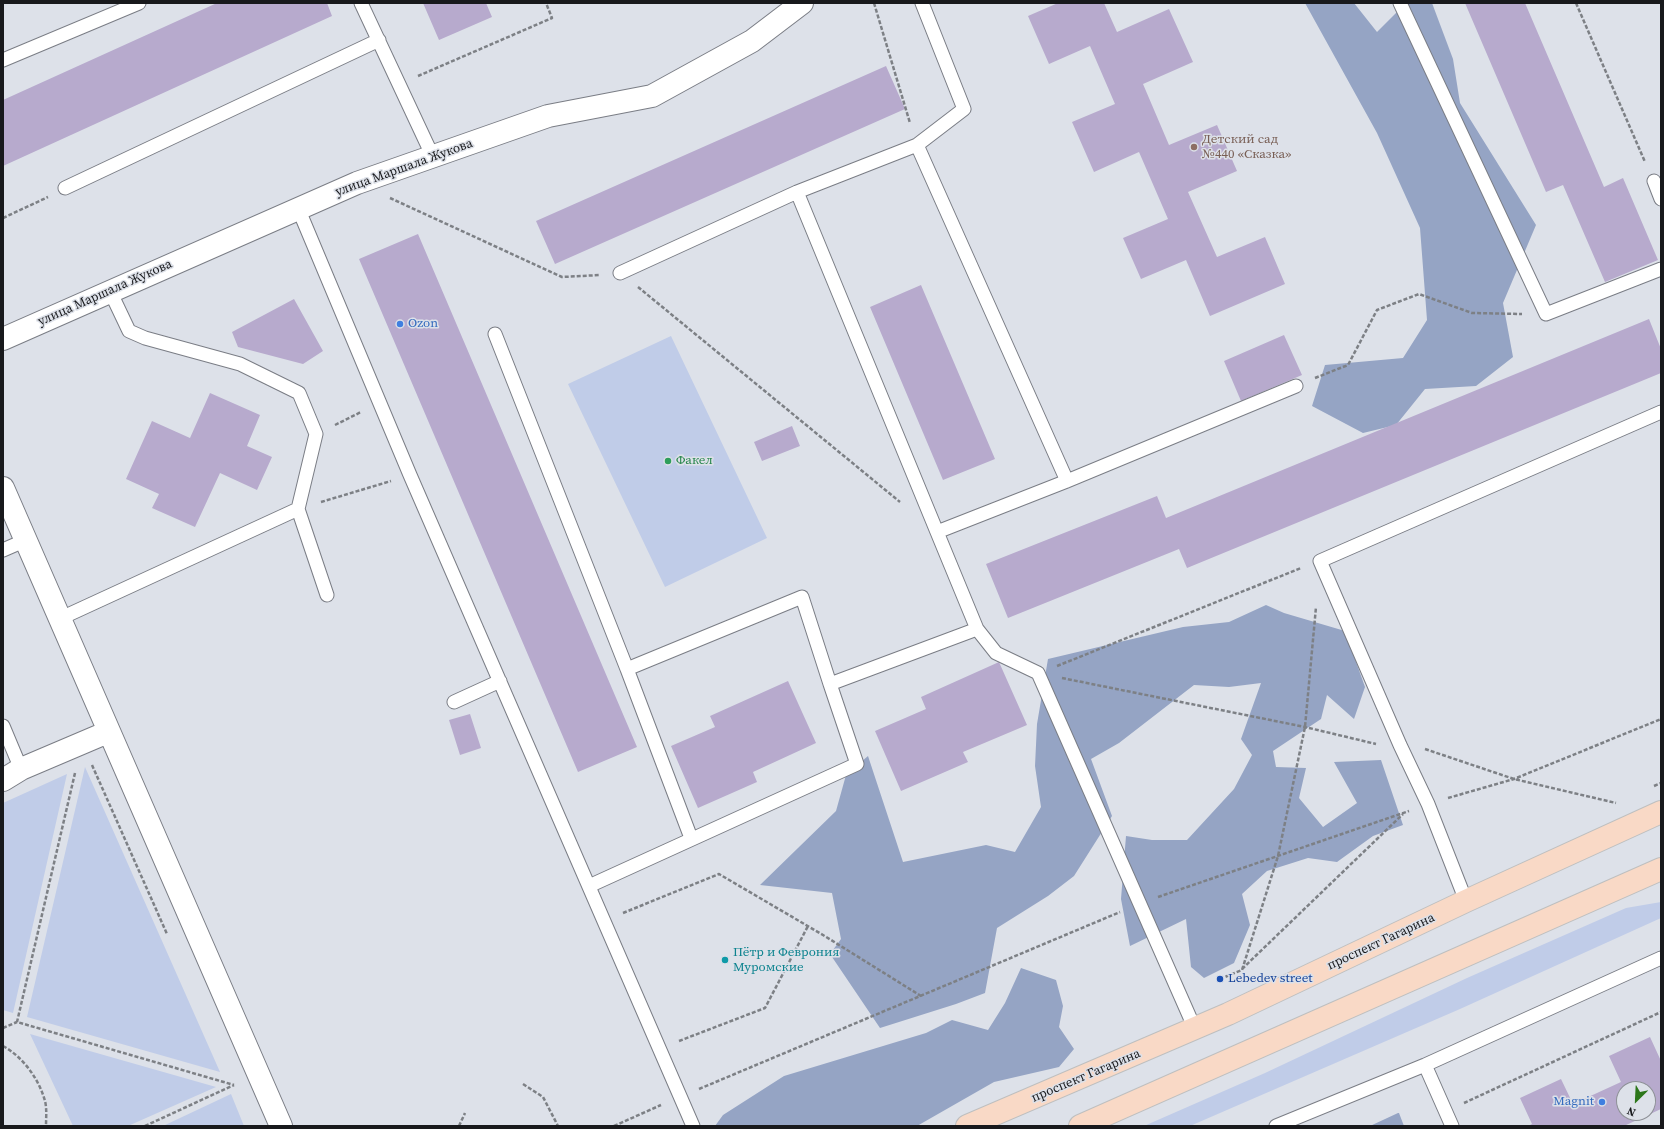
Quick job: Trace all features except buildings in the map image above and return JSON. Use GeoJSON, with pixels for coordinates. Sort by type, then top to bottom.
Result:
{"type":"FeatureCollection","features":[{"type":"Feature","properties":{"kind":"main road","name":"проспект Гагарина"},"geometry":{"type":"LineString","coordinates":[[967,1126],[1195,1029],[1466,901],[1661,812]]}},
{"type":"Feature","properties":{"kind":"main road"},"geometry":{"type":"LineString","coordinates":[[1080,1126],[1661,869]]}},
{"type":"Feature","properties":{"kind":"street","name":"улица Маршала Жукова"},"geometry":{"type":"LineString","coordinates":[[3,339],[357,183],[548,116],[652,96],[752,41],[798,4]]}},
{"type":"Feature","properties":{"kind":"street"},"geometry":{"type":"LineString","coordinates":[[3,488],[108,732],[281,1126]]}},
{"type":"Feature","properties":{"kind":"street"},"geometry":{"type":"LineString","coordinates":[[12,774],[108,732]]}},
{"type":"Feature","properties":{"kind":"lane"},"geometry":{"type":"LineString","coordinates":[[3,60],[139,3]]}},
{"type":"Feature","properties":{"kind":"lane"},"geometry":{"type":"LineString","coordinates":[[361,3],[433,157]]}},
{"type":"Feature","properties":{"kind":"lane"},"geometry":{"type":"LineString","coordinates":[[620,273],[797,192],[916,145],[964,109],[922,3]]}},
{"type":"Feature","properties":{"kind":"lane"},"geometry":{"type":"LineString","coordinates":[[1400,3],[1546,314],[1661,269]]}},
{"type":"Feature","properties":{"kind":"lane"},"geometry":{"type":"LineString","coordinates":[[65,188],[379,40]]}},
{"type":"Feature","properties":{"kind":"lane"},"geometry":{"type":"LineString","coordinates":[[916,145],[1067,481]]}},
{"type":"Feature","properties":{"kind":"lane"},"geometry":{"type":"LineString","coordinates":[[1654,181],[1661,199]]}},
{"type":"Feature","properties":{"kind":"lane"},"geometry":{"type":"LineString","coordinates":[[797,192],[977,628],[996,653],[1038,673],[1195,1029]]}},
{"type":"Feature","properties":{"kind":"lane"},"geometry":{"type":"LineString","coordinates":[[298,208],[410,475],[693,1126]]}},
{"type":"Feature","properties":{"kind":"lane"},"geometry":{"type":"LineString","coordinates":[[110,291],[129,331],[145,338],[240,364],[299,393],[316,434],[298,509],[328,595]]}},
{"type":"Feature","properties":{"kind":"lane"},"geometry":{"type":"LineString","coordinates":[[495,334],[627,669],[691,838]]}},
{"type":"Feature","properties":{"kind":"lane"},"geometry":{"type":"LineString","coordinates":[[937,532],[1067,481],[1296,386]]}},
{"type":"Feature","properties":{"kind":"lane"},"geometry":{"type":"LineString","coordinates":[[1466,901],[1428,804],[1400,745],[1320,561],[1661,412]]}},
{"type":"Feature","properties":{"kind":"lane"},"geometry":{"type":"LineString","coordinates":[[59,619],[298,509]]}},
{"type":"Feature","properties":{"kind":"lane"},"geometry":{"type":"LineString","coordinates":[[3,550],[26,540]]}},
{"type":"Feature","properties":{"kind":"lane"},"geometry":{"type":"LineString","coordinates":[[589,886],[691,838],[857,764],[802,597],[627,669]]}},
{"type":"Feature","properties":{"kind":"lane"},"geometry":{"type":"LineString","coordinates":[[830,684],[977,628]]}},
{"type":"Feature","properties":{"kind":"lane"},"geometry":{"type":"LineString","coordinates":[[454,702],[500,681]]}},
{"type":"Feature","properties":{"kind":"lane"},"geometry":{"type":"LineString","coordinates":[[3,726],[12,774]]}},
{"type":"Feature","properties":{"kind":"lane"},"geometry":{"type":"LineString","coordinates":[[1276,1126],[1424,1065],[1661,958]]}},
{"type":"Feature","properties":{"kind":"lane"},"geometry":{"type":"LineString","coordinates":[[1424,1065],[1452,1126]]}},
{"type":"Feature","properties":{"kind":"path"},"geometry":{"type":"LineString","coordinates":[[399,85],[552,18],[546,3]]}},
{"type":"Feature","properties":{"kind":"path"},"geometry":{"type":"LineString","coordinates":[[874,3],[916,145]]}},
{"type":"Feature","properties":{"kind":"path"},"geometry":{"type":"LineString","coordinates":[[1576,3],[1654,181]]}},
{"type":"Feature","properties":{"kind":"path"},"geometry":{"type":"LineString","coordinates":[[357,183],[562,277],[620,273],[907,507]]}},
{"type":"Feature","properties":{"kind":"path"},"geometry":{"type":"LineString","coordinates":[[3,218],[65,188]]}},
{"type":"Feature","properties":{"kind":"path"},"geometry":{"type":"LineString","coordinates":[[1296,386],[1348,364],[1377,310],[1419,294],[1472,313],[1546,314]]}},
{"type":"Feature","properties":{"kind":"path"},"geometry":{"type":"LineString","coordinates":[[316,434],[380,403]]}},
{"type":"Feature","properties":{"kind":"path"},"geometry":{"type":"LineString","coordinates":[[298,509],[410,475]]}},
{"type":"Feature","properties":{"kind":"path"},"geometry":{"type":"LineString","coordinates":[[1038,673],[1320,561]]}},
{"type":"Feature","properties":{"kind":"path"},"geometry":{"type":"LineString","coordinates":[[1242,970],[1278,856],[1305,727],[1317,600]]}},
{"type":"Feature","properties":{"kind":"path"},"geometry":{"type":"LineString","coordinates":[[1038,673],[1305,727],[1392,748],[1407,743],[1514,779],[1616,803],[1623,800]]}},
{"type":"Feature","properties":{"kind":"path"},"geometry":{"type":"LineString","coordinates":[[82,743],[170,940]]}},
{"type":"Feature","properties":{"kind":"path"},"geometry":{"type":"LineString","coordinates":[[18,1022],[82,743]]}},
{"type":"Feature","properties":{"kind":"path"},"geometry":{"type":"LineString","coordinates":[[1648,789],[1661,783]]}},
{"type":"Feature","properties":{"kind":"path"},"geometry":{"type":"LineString","coordinates":[[1220,979],[1242,970],[1404,813]]}},
{"type":"Feature","properties":{"kind":"path"},"geometry":{"type":"LineString","coordinates":[[626,920],[623,913],[719,874],[808,926],[921,996]]}},
{"type":"Feature","properties":{"kind":"path"},"geometry":{"type":"LineString","coordinates":[[679,1041],[765,1008],[808,926]]}},
{"type":"Feature","properties":{"kind":"path"},"geometry":{"type":"LineString","coordinates":[[1446,1112],[1661,1012]]}},
{"type":"Feature","properties":{"kind":"path"},"geometry":{"type":"LineString","coordinates":[[3,1028],[18,1022],[234,1085]]}},
{"type":"Feature","properties":{"kind":"path"},"geometry":{"type":"LineString","coordinates":[[676,1034],[682,1048]]}},
{"type":"Feature","properties":{"kind":"path"},"geometry":{"type":"LineString","coordinates":[[3,1046],[12,1050],[33,1073],[45,1102],[46,1126]]}},
{"type":"Feature","properties":{"kind":"path"},"geometry":{"type":"LineString","coordinates":[[145,1126],[258,1075]]}},
{"type":"Feature","properties":{"kind":"path"},"geometry":{"type":"LineString","coordinates":[[231,1078],[234,1085]]}},
{"type":"Feature","properties":{"kind":"path"},"geometry":{"type":"LineString","coordinates":[[697,1082],[700,1089]]}},
{"type":"Feature","properties":{"kind":"path"},"geometry":{"type":"LineString","coordinates":[[523,1084],[543,1097],[558,1126]]}},
{"type":"Feature","properties":{"kind":"path"},"geometry":{"type":"LineString","coordinates":[[459,1126],[465,1113]]}},
{"type":"Feature","properties":{"kind":"shaded area"},"geometry":{"type":"Polygon","coordinates":[[[1305,3],[1354,3],[1377,32],[1406,3],[1432,3],[1453,59],[1460,103],[1536,225],[1503,303],[1513,357],[1476,386],[1425,389],[1396,425],[1363,433],[1312,406],[1325,365],[1403,358],[1427,320],[1420,228],[1377,133],[1305,3]]]}},
{"type":"Feature","properties":{"kind":"shaded area","name":"Факел"},"geometry":{"type":"Polygon","coordinates":[[[671,336],[767,538],[665,587],[568,384],[671,336]]]}},
{"type":"Feature","properties":{"kind":"shaded area"},"geometry":{"type":"Polygon","coordinates":[[[1266,605],[1284,613],[1345,631],[1365,687],[1354,719],[1327,695],[1321,719],[1273,751],[1276,767],[1306,768],[1299,798],[1323,827],[1357,803],[1334,762],[1381,760],[1403,825],[1373,836],[1337,862],[1308,858],[1267,871],[1242,894],[1250,925],[1234,963],[1204,978],[1191,967],[1186,919],[1130,946],[1121,899],[1126,836],[1152,840],[1187,840],[1234,789],[1252,755],[1241,739],[1261,683],[1229,687],[1194,685],[1119,743],[1091,759],[1112,816],[1074,876],[1048,896],[997,928],[985,993],[956,1004],[880,1028],[830,954],[841,939],[832,893],[760,885],[836,811],[846,775],[868,756],[903,862],[986,845],[1015,852],[1041,807],[1035,766],[1037,724],[1048,659],[1183,627],[1229,622],[1266,605]]]}},
{"type":"Feature","properties":{"kind":"shaded area"},"geometry":{"type":"Polygon","coordinates":[[[85,767],[220,1072],[27,1017],[85,767]]]}},
{"type":"Feature","properties":{"kind":"shaded area"},"geometry":{"type":"Polygon","coordinates":[[[67,774],[13,1013],[3,1010],[3,803],[67,774]]]}},
{"type":"Feature","properties":{"kind":"shaded area"},"geometry":{"type":"Polygon","coordinates":[[[1661,902],[1661,918],[1460,1009],[1190,1126],[1144,1126],[1265,1073],[1467,978],[1626,908],[1661,902]]]}},
{"type":"Feature","properties":{"kind":"shaded area"},"geometry":{"type":"Polygon","coordinates":[[[1021,968],[1056,980],[1063,1006],[1059,1027],[1074,1049],[1059,1067],[994,1082],[917,1126],[715,1126],[723,1115],[784,1076],[926,1033],[952,1020],[988,1030],[1005,1003],[1021,968]]]}},
{"type":"Feature","properties":{"kind":"shaded area"},"geometry":{"type":"Polygon","coordinates":[[[30,1034],[216,1087],[128,1126],[73,1126],[30,1034]]]}},
{"type":"Feature","properties":{"kind":"shaded area"},"geometry":{"type":"Polygon","coordinates":[[[231,1094],[244,1126],[163,1126],[231,1094]]]}},
{"type":"Feature","properties":{"kind":"shaded area"},"geometry":{"type":"Polygon","coordinates":[[[1398,1113],[1404,1126],[1370,1126],[1398,1113]]]}},
{"type":"Feature","properties":{"kind":"place","name":"Детский сад №440 «Сказка»"},"geometry":{"type":"Point","coordinates":[1194,147]}},
{"type":"Feature","properties":{"kind":"place","name":"Ozon"},"geometry":{"type":"Point","coordinates":[400,324]}},
{"type":"Feature","properties":{"kind":"place","name":"Факел"},"geometry":{"type":"Point","coordinates":[668,461]}},
{"type":"Feature","properties":{"kind":"place","name":"Пётр и Феврония Муромские"},"geometry":{"type":"Point","coordinates":[725,960]}},
{"type":"Feature","properties":{"kind":"place","name":"Lebedev street"},"geometry":{"type":"Point","coordinates":[1220,979]}},
{"type":"Feature","properties":{"kind":"place","name":"Magnit"},"geometry":{"type":"Point","coordinates":[1602,1102]}}]}
